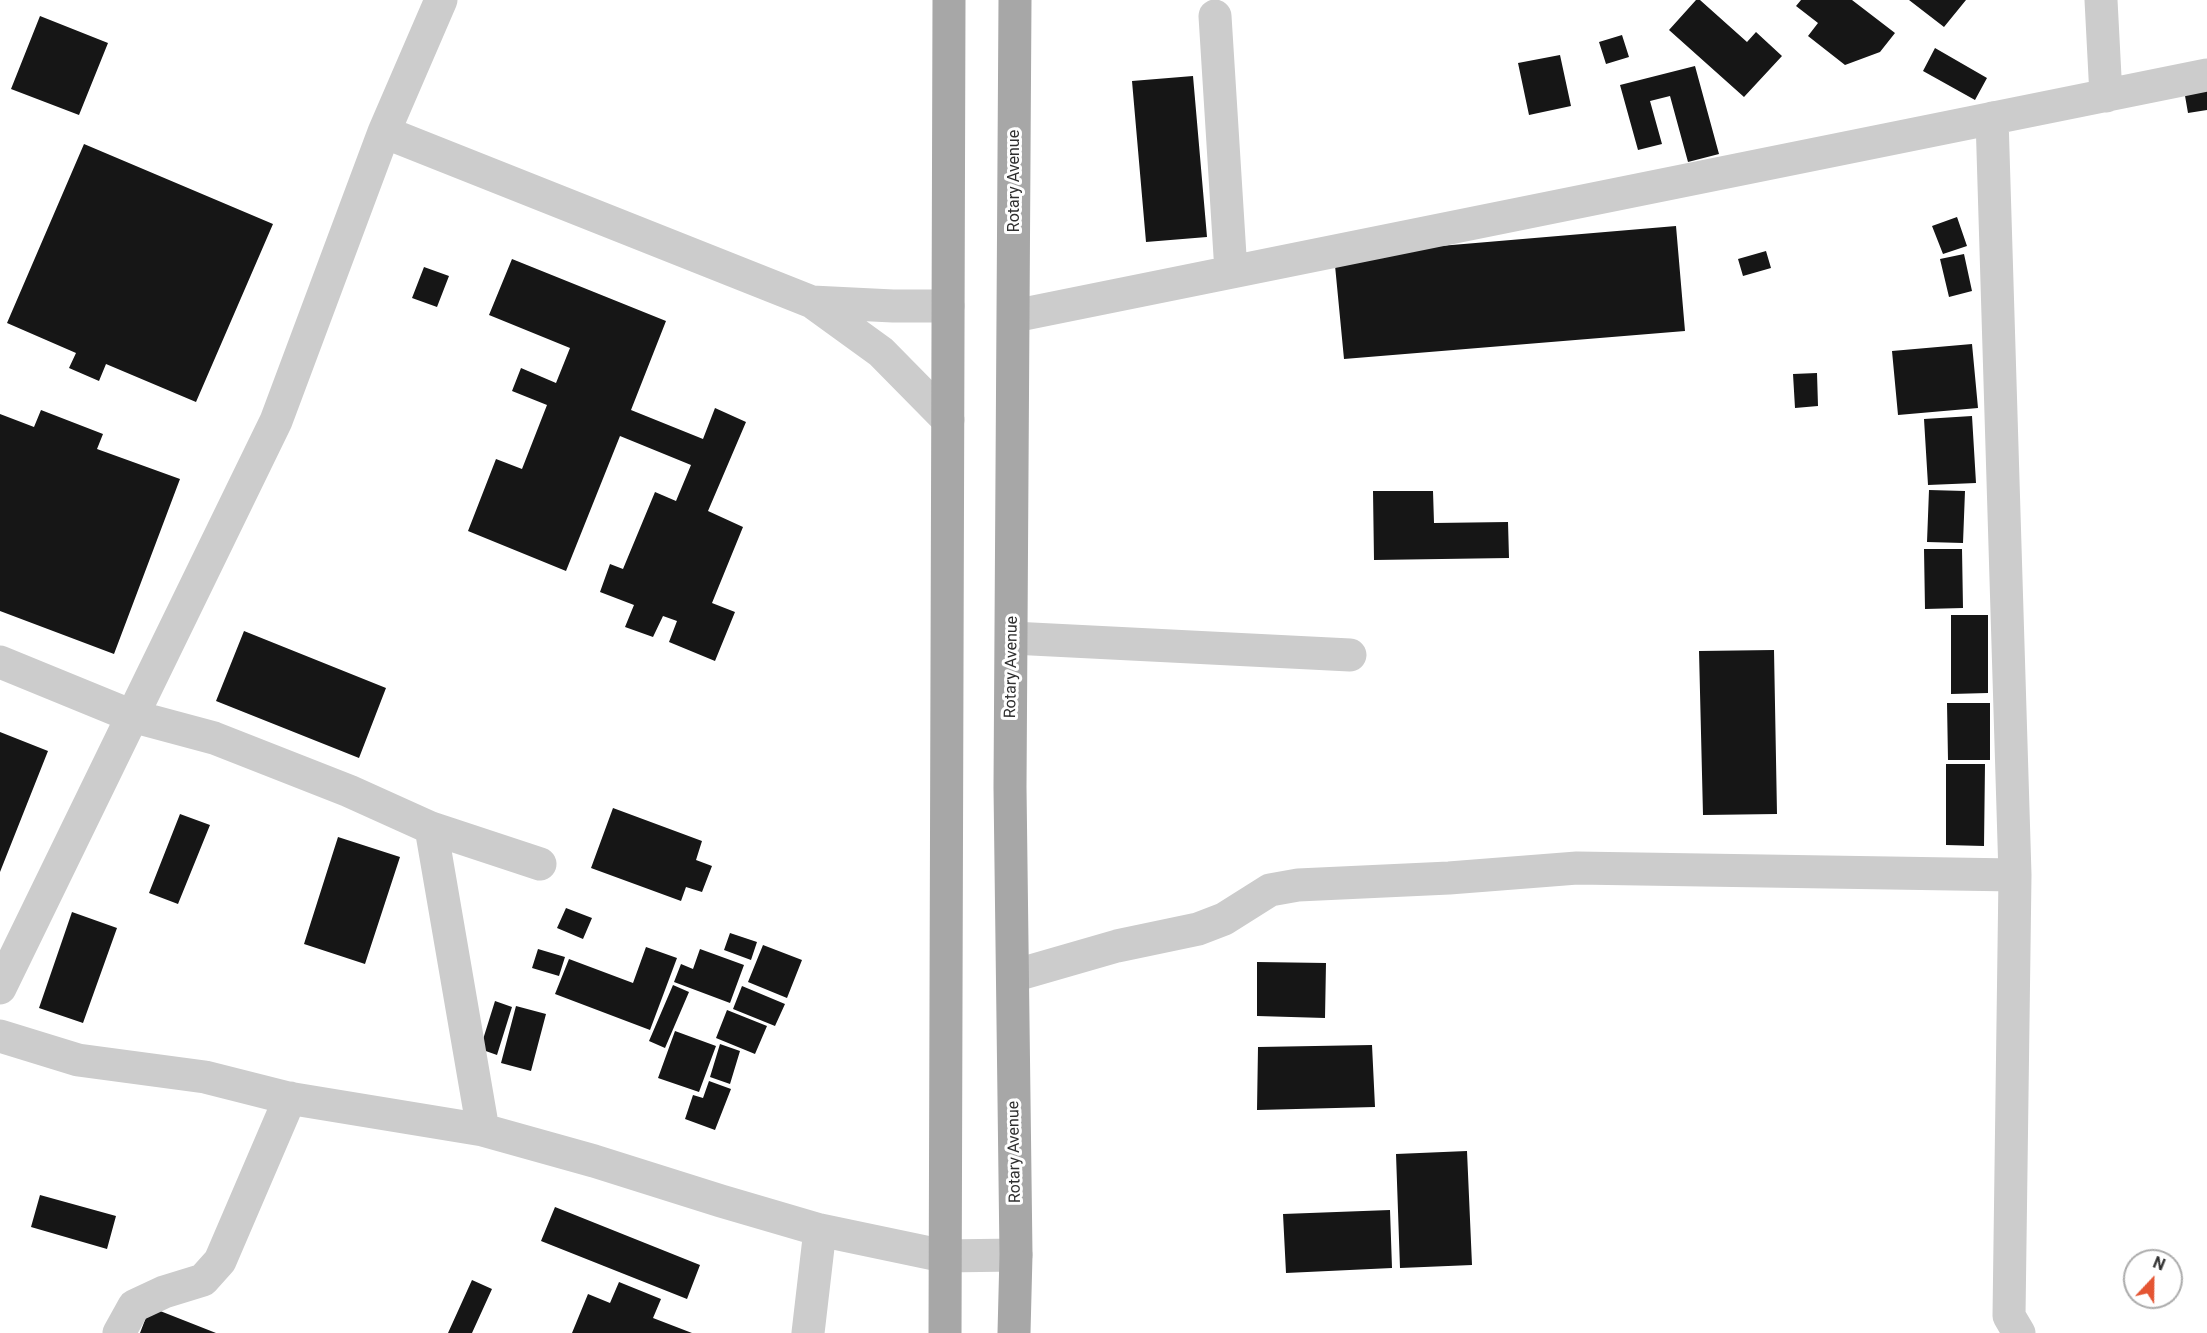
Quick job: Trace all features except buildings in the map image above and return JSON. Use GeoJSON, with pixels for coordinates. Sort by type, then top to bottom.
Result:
{"type":"FeatureCollection","features":[{"type":"Feature","properties":{"kind":"main road"},"geometry":{"type":"LineString","coordinates":[[945,1333],[949,0]]}},
{"type":"Feature","properties":{"kind":"main road","name":"Rotary Avenue"},"geometry":{"type":"LineString","coordinates":[[1014,1333],[1016,1255],[1010,787],[1015,0]]}},
{"type":"Feature","properties":{"kind":"street"},"geometry":{"type":"LineString","coordinates":[[0,988],[276,421],[384,132],[441,0]]}},
{"type":"Feature","properties":{"kind":"street"},"geometry":{"type":"LineString","coordinates":[[2101,0],[2106,96]]}},
{"type":"Feature","properties":{"kind":"street"},"geometry":{"type":"LineString","coordinates":[[1215,16],[1231,272]]}},
{"type":"Feature","properties":{"kind":"street"},"geometry":{"type":"LineString","coordinates":[[1014,316],[2207,75]]}},
{"type":"Feature","properties":{"kind":"street"},"geometry":{"type":"LineString","coordinates":[[1992,118],[2014,874],[2009,1316],[2019,1333]]}},
{"type":"Feature","properties":{"kind":"street"},"geometry":{"type":"LineString","coordinates":[[384,132],[812,302],[881,352],[948,420]]}},
{"type":"Feature","properties":{"kind":"street"},"geometry":{"type":"LineString","coordinates":[[812,302],[948,306]]}},
{"type":"Feature","properties":{"kind":"street"},"geometry":{"type":"LineString","coordinates":[[1012,638],[1350,655]]}},
{"type":"Feature","properties":{"kind":"street"},"geometry":{"type":"LineString","coordinates":[[0,662],[132,716],[214,738],[349,791],[431,828],[540,864]]}},
{"type":"Feature","properties":{"kind":"street"},"geometry":{"type":"LineString","coordinates":[[431,828],[483,1130]]}},
{"type":"Feature","properties":{"kind":"street"},"geometry":{"type":"LineString","coordinates":[[1013,976],[1117,946],[1198,929],[1224,919],[1270,890],[1298,885],[1449,878],[1577,868],[2014,874]]}},
{"type":"Feature","properties":{"kind":"street"},"geometry":{"type":"LineString","coordinates":[[0,1036],[78,1060],[205,1077],[290,1098],[483,1130],[594,1161],[721,1202],[820,1230],[944,1256],[1016,1255]]}},
{"type":"Feature","properties":{"kind":"street"},"geometry":{"type":"LineString","coordinates":[[119,1333],[134,1305],[164,1292],[203,1280],[220,1261],[290,1098]]}},
{"type":"Feature","properties":{"kind":"street"},"geometry":{"type":"LineString","coordinates":[[808,1333],[820,1230]]}}]}
